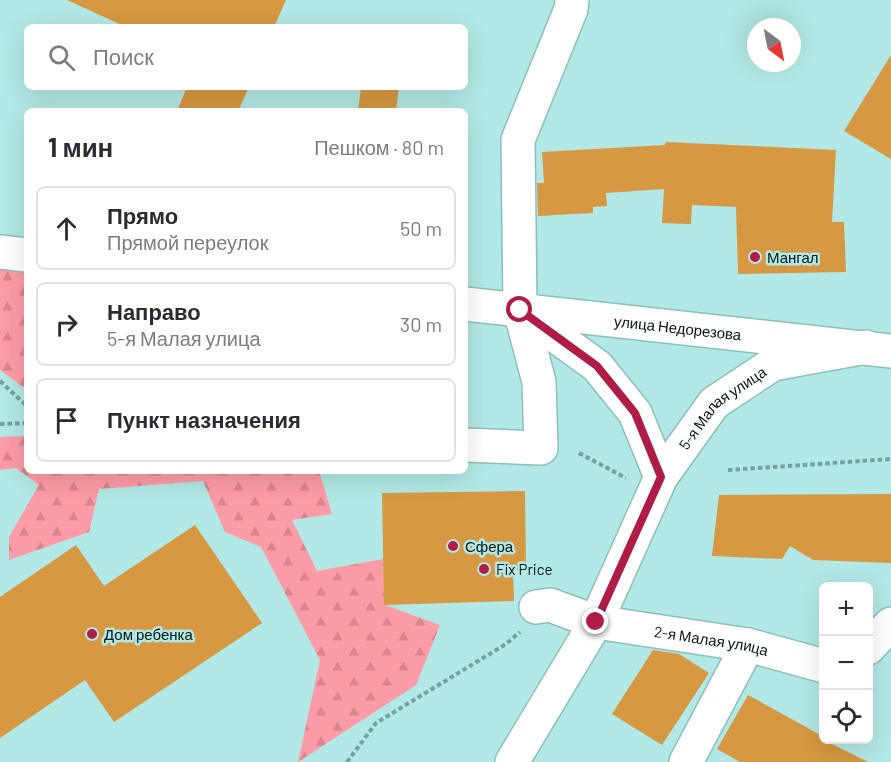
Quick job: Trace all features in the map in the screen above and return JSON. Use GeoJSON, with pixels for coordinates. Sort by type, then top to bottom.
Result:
{"type":"FeatureCollection","features":[{"type":"Feature","properties":{"kind":"street"},"geometry":{"type":"LineString","coordinates":[[468,445],[541,448],[539,382],[520,310],[518,140],[571,9],[572,0]]}},
{"type":"Feature","properties":{"kind":"street"},"geometry":{"type":"LineString","coordinates":[[0,252],[24,255]]}},
{"type":"Feature","properties":{"kind":"street","name":"улица Недорезова"},"geometry":{"type":"LineString","coordinates":[[468,304],[878,349]]}},
{"type":"Feature","properties":{"kind":"street"},"geometry":{"type":"LineString","coordinates":[[520,310],[597,366],[635,413],[645,478]]}},
{"type":"Feature","properties":{"kind":"street","name":"5-я Малая улица"},"geometry":{"type":"LineString","coordinates":[[512,762],[596,622],[645,478],[714,403],[773,364],[878,349]]}},
{"type":"Feature","properties":{"kind":"street","name":"2-я Малая улица"},"geometry":{"type":"LineString","coordinates":[[543,606],[596,622],[748,645],[819,665]]}},
{"type":"Feature","properties":{"kind":"street"},"geometry":{"type":"LineString","coordinates":[[873,643],[891,624]]}},
{"type":"Feature","properties":{"kind":"street"},"geometry":{"type":"LineString","coordinates":[[686,762],[748,645]]}},
{"type":"Feature","properties":{"kind":"path"},"geometry":{"type":"LineString","coordinates":[[0,381],[24,403]]}},
{"type":"Feature","properties":{"kind":"path"},"geometry":{"type":"LineString","coordinates":[[0,424],[24,423]]}},
{"type":"Feature","properties":{"kind":"path"},"geometry":{"type":"LineString","coordinates":[[579,453],[645,478]]}},
{"type":"Feature","properties":{"kind":"path"},"geometry":{"type":"LineString","coordinates":[[728,470],[891,459]]}},
{"type":"Feature","properties":{"kind":"path"},"geometry":{"type":"LineString","coordinates":[[347,762],[376,723],[506,644],[543,606]]}},
{"type":"Feature","properties":{"kind":"green space"},"geometry":{"type":"Polygon","coordinates":[[[0,269],[24,272],[24,388],[0,370],[0,269]]]}},
{"type":"Feature","properties":{"kind":"green space"},"geometry":{"type":"Polygon","coordinates":[[[24,436],[24,474],[16,468],[0,470],[0,437],[24,436]]]}},
{"type":"Feature","properties":{"kind":"green space"},"geometry":{"type":"Polygon","coordinates":[[[24,474],[320,474],[332,514],[292,520],[317,571],[383,559],[385,605],[440,625],[416,685],[298,762],[320,660],[261,547],[225,532],[203,481],[99,489],[89,532],[9,560],[9,537],[39,485],[24,474]]]}},
{"type":"Feature","properties":{"kind":"building"},"geometry":{"type":"Polygon","coordinates":[[[67,0],[286,0],[275,24],[119,24],[67,0]]]}},
{"type":"Feature","properties":{"kind":"building"},"geometry":{"type":"Polygon","coordinates":[[[891,55],[891,159],[844,131],[891,55]]]}},
{"type":"Feature","properties":{"kind":"building"},"geometry":{"type":"Polygon","coordinates":[[[186,90],[248,90],[239,108],[178,108],[186,90]]]}},
{"type":"Feature","properties":{"kind":"building"},"geometry":{"type":"Polygon","coordinates":[[[361,90],[399,90],[396,108],[358,108],[361,90]]]}},
{"type":"Feature","properties":{"kind":"building"},"geometry":{"type":"Polygon","coordinates":[[[666,142],[836,150],[832,222],[844,222],[846,272],[738,274],[736,207],[692,205],[691,224],[662,223],[664,189],[606,193],[607,206],[593,207],[593,213],[538,216],[537,183],[544,183],[542,152],[665,145],[666,142]]]}},
{"type":"Feature","properties":{"kind":"building"},"geometry":{"type":"Polygon","coordinates":[[[525,491],[526,569],[513,569],[514,601],[384,605],[382,493],[525,491]]]}},
{"type":"Feature","properties":{"kind":"building"},"geometry":{"type":"Polygon","coordinates":[[[891,494],[891,563],[813,560],[790,546],[782,559],[712,556],[719,495],[891,494]]]}},
{"type":"Feature","properties":{"kind":"building","name":"Дом ребенка"},"geometry":{"type":"Polygon","coordinates":[[[195,525],[262,623],[114,722],[85,680],[0,738],[0,597],[76,545],[104,586],[195,525]]]}},
{"type":"Feature","properties":{"kind":"building"},"geometry":{"type":"Polygon","coordinates":[[[653,650],[679,654],[709,673],[662,745],[612,714],[653,650]]]}},
{"type":"Feature","properties":{"kind":"building"},"geometry":{"type":"Polygon","coordinates":[[[748,695],[819,734],[819,744],[832,744],[868,762],[740,762],[717,749],[748,695]]]}},
{"type":"Feature","properties":{"kind":"place","name":"Мангал"},"geometry":{"type":"Point","coordinates":[755,257]}},
{"type":"Feature","properties":{"kind":"place","name":"Сфера"},"geometry":{"type":"Point","coordinates":[453,546]}},
{"type":"Feature","properties":{"kind":"place","name":"Fix Price"},"geometry":{"type":"Point","coordinates":[484,569]}},
{"type":"Feature","properties":{"kind":"place","name":"Дом ребенка"},"geometry":{"type":"Point","coordinates":[92,634]}},
{"type":"Feature","properties":{"kind":"route"},"geometry":{"type":"LineString","coordinates":[[520,310],[597,366],[635,413],[661,477],[596,622]]}}]}
